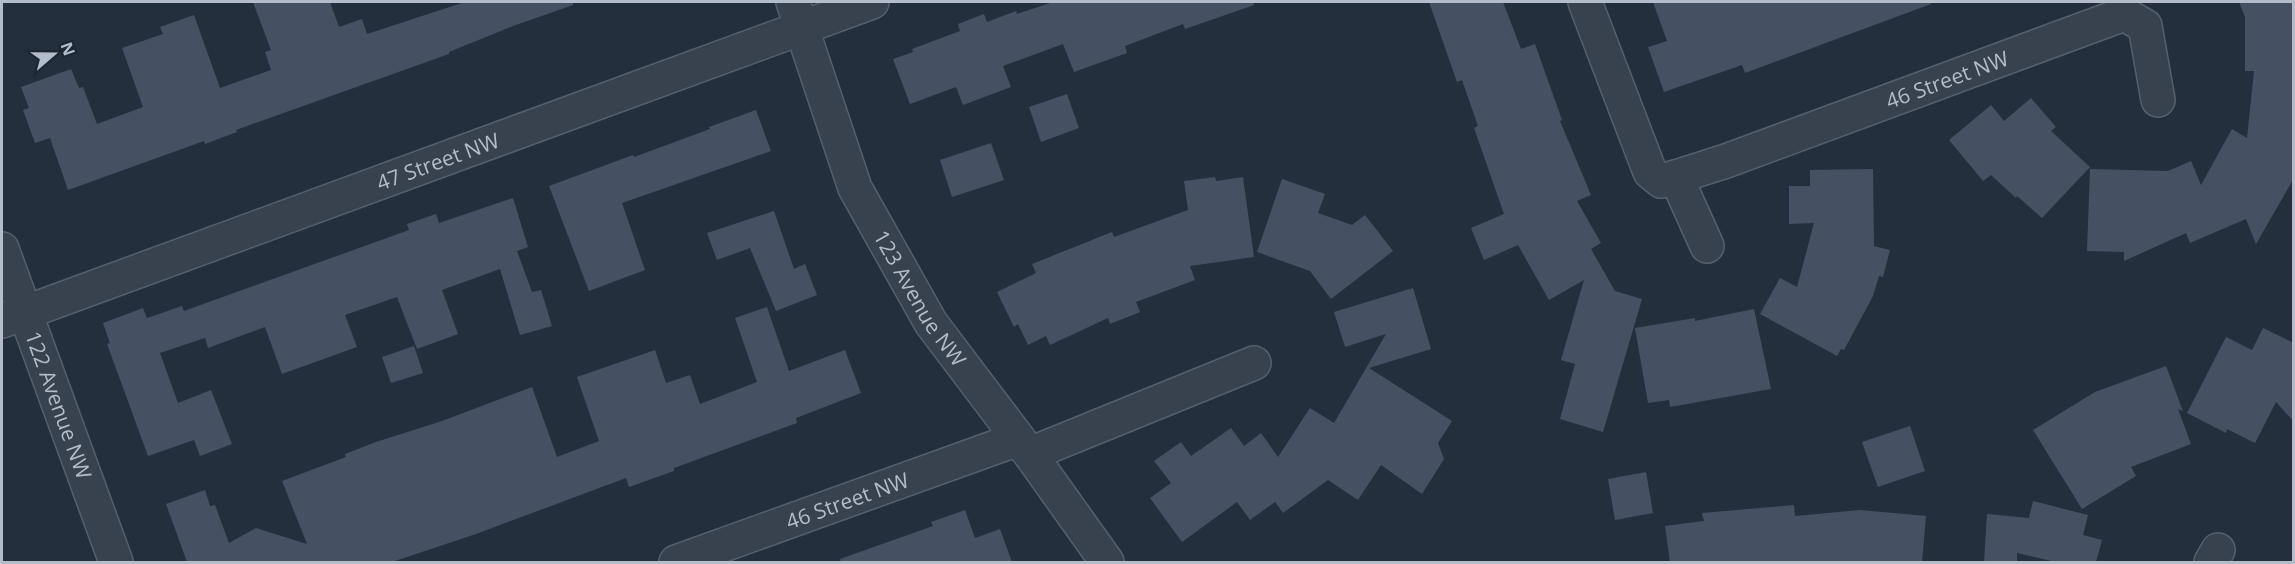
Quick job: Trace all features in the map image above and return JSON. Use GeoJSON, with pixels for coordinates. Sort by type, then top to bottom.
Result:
{"type":"FeatureCollection","features":[{"type":"Feature","properties":{"kind":"street","name":"47 Street NW"},"geometry":{"type":"LineString","coordinates":[[13,317],[798,15],[872,2]]}},
{"type":"Feature","properties":{"kind":"street"},"geometry":{"type":"LineString","coordinates":[[1585,2],[1650,172],[1661,181],[1676,177],[1707,246]]}},
{"type":"Feature","properties":{"kind":"street","name":"46 Street NW"},"geometry":{"type":"LineString","coordinates":[[1676,177],[1737,157],[2124,14],[2145,26],[2158,100]]}},
{"type":"Feature","properties":{"kind":"street","name":"123 Avenue NW"},"geometry":{"type":"LineString","coordinates":[[798,15],[855,188],[931,323],[1107,562]]}},
{"type":"Feature","properties":{"kind":"street","name":"122 Avenue NW"},"geometry":{"type":"LineString","coordinates":[[2,249],[13,317],[116,562]]}},
{"type":"Feature","properties":{"kind":"street","name":"46 Street NW"},"geometry":{"type":"LineString","coordinates":[[676,562],[1024,447],[1254,363]]}},
{"type":"Feature","properties":{"kind":"building"},"geometry":{"type":"Polygon","coordinates":[[[253,2],[330,2],[339,27],[362,19],[367,34],[465,2],[573,2],[573,5],[513,26],[449,52],[449,54],[236,130],[237,132],[205,144],[204,141],[68,190],[50,138],[35,143],[23,110],[29,108],[21,87],[71,69],[79,88],[83,87],[97,124],[143,107],[122,48],[163,34],[160,27],[194,15],[220,88],[271,70],[265,52],[271,50],[253,2]]]}},
{"type":"Feature","properties":{"kind":"building"},"geometry":{"type":"Polygon","coordinates":[[[1053,2],[1253,2],[1254,5],[1185,29],[1183,24],[1125,46],[1127,53],[1074,72],[1063,44],[1003,66],[1011,87],[963,105],[956,87],[910,104],[893,59],[913,52],[912,49],[960,31],[958,24],[984,14],[987,22],[1016,11],[1017,14],[1053,2]]]}},
{"type":"Feature","properties":{"kind":"building"},"geometry":{"type":"Polygon","coordinates":[[[1429,2],[1503,2],[1521,49],[1535,44],[1562,120],[1560,121],[1591,195],[1577,201],[1601,243],[1591,249],[1615,291],[1642,299],[1603,432],[1560,419],[1575,364],[1561,360],[1584,280],[1549,300],[1518,245],[1484,260],[1471,228],[1504,214],[1474,128],[1478,126],[1462,80],[1457,82],[1429,2]]]}},
{"type":"Feature","properties":{"kind":"building"},"geometry":{"type":"Polygon","coordinates":[[[1653,2],[1931,2],[1931,4],[1745,73],[1742,65],[1664,92],[1648,47],[1667,41],[1653,2]]]}},
{"type":"Feature","properties":{"kind":"building"},"geometry":{"type":"Polygon","coordinates":[[[2239,2],[2294,2],[2294,178],[2256,244],[2246,219],[2190,243],[2186,233],[2124,261],[2124,252],[2087,251],[2090,169],[2168,171],[2191,161],[2201,185],[2232,129],[2247,138],[2254,71],[2245,71],[2245,17],[2239,2]]]}},
{"type":"Feature","properties":{"kind":"building"},"geometry":{"type":"Polygon","coordinates":[[[1067,94],[1079,128],[1041,142],[1029,107],[1067,94]]]}},
{"type":"Feature","properties":{"kind":"building"},"geometry":{"type":"Polygon","coordinates":[[[2031,98],[2056,127],[2051,131],[2090,167],[2042,218],[1991,175],[1983,181],[1949,140],[1991,105],[2004,121],[2031,98]]]}},
{"type":"Feature","properties":{"kind":"building"},"geometry":{"type":"Polygon","coordinates":[[[756,110],[771,151],[622,203],[645,270],[589,291],[549,186],[633,155],[634,157],[756,110]]]}},
{"type":"Feature","properties":{"kind":"building"},"geometry":{"type":"Polygon","coordinates":[[[991,143],[1004,180],[952,197],[940,160],[991,143]]]}},
{"type":"Feature","properties":{"kind":"building"},"geometry":{"type":"Polygon","coordinates":[[[1873,169],[1874,246],[1890,250],[1883,277],[1879,276],[1873,296],[1844,350],[1841,349],[1837,356],[1760,314],[1780,278],[1797,287],[1814,223],[1789,224],[1789,186],[1810,186],[1810,170],[1873,169]]]}},
{"type":"Feature","properties":{"kind":"building"},"geometry":{"type":"Polygon","coordinates":[[[1215,177],[1216,181],[1243,177],[1254,257],[1190,266],[1195,280],[1136,302],[1140,312],[1110,324],[1108,318],[1050,345],[1046,336],[1028,345],[1018,324],[1014,327],[997,292],[1036,273],[1032,264],[1112,232],[1114,237],[1188,210],[1184,181],[1215,177]]]}},
{"type":"Feature","properties":{"kind":"building"},"geometry":{"type":"Polygon","coordinates":[[[1282,179],[1325,194],[1318,213],[1352,225],[1365,215],[1393,251],[1331,299],[1310,271],[1257,252],[1282,179]]]}},
{"type":"Feature","properties":{"kind":"building"},"geometry":{"type":"Polygon","coordinates":[[[513,198],[528,247],[517,251],[532,292],[541,290],[552,326],[520,335],[500,269],[442,290],[458,334],[417,349],[397,297],[345,315],[357,347],[282,374],[265,327],[208,348],[205,338],[160,353],[178,403],[211,390],[232,444],[200,456],[194,440],[148,456],[107,344],[110,343],[103,323],[143,308],[147,318],[182,306],[184,311],[409,230],[407,224],[436,214],[439,223],[513,198]]]}},
{"type":"Feature","properties":{"kind":"building"},"geometry":{"type":"Polygon","coordinates":[[[774,211],[794,269],[805,264],[817,295],[776,311],[750,248],[717,260],[707,233],[774,211]]]}},
{"type":"Feature","properties":{"kind":"building"},"geometry":{"type":"Polygon","coordinates":[[[1413,288],[1431,349],[1369,368],[1452,421],[1438,443],[1444,459],[1422,494],[1381,465],[1358,500],[1328,480],[1283,513],[1275,502],[1250,520],[1237,502],[1182,542],[1150,498],[1171,483],[1154,461],[1181,442],[1191,456],[1231,428],[1244,446],[1261,433],[1278,457],[1310,408],[1334,423],[1386,334],[1345,347],[1334,312],[1413,288]]]}},
{"type":"Feature","properties":{"kind":"building"},"geometry":{"type":"Polygon","coordinates":[[[767,307],[789,371],[845,350],[861,393],[796,418],[797,423],[674,468],[674,471],[629,487],[626,478],[476,534],[392,562],[187,562],[166,504],[205,490],[210,506],[215,505],[229,543],[256,528],[307,544],[282,481],[346,457],[345,454],[376,442],[442,421],[532,387],[557,457],[599,441],[577,377],[655,350],[666,383],[690,375],[700,404],[757,382],[735,318],[767,307]]]}},
{"type":"Feature","properties":{"kind":"building"},"geometry":{"type":"Polygon","coordinates":[[[1754,309],[1771,389],[1670,407],[1669,400],[1648,403],[1635,328],[1695,318],[1695,321],[1754,309]]]}},
{"type":"Feature","properties":{"kind":"building"},"geometry":{"type":"Polygon","coordinates":[[[2263,328],[2294,343],[2294,422],[2276,402],[2255,443],[2227,429],[2226,433],[2187,413],[2226,337],[2252,350],[2263,328]]]}},
{"type":"Feature","properties":{"kind":"building"},"geometry":{"type":"Polygon","coordinates":[[[414,346],[423,373],[391,383],[382,357],[414,346]]]}},
{"type":"Feature","properties":{"kind":"building"},"geometry":{"type":"Polygon","coordinates":[[[2166,366],[2183,411],[2178,409],[2191,444],[2131,467],[2136,476],[2082,509],[2033,430],[2095,392],[2166,366]]]}},
{"type":"Feature","properties":{"kind":"building"},"geometry":{"type":"Polygon","coordinates":[[[1910,426],[1925,471],[1878,487],[1862,442],[1910,426]]]}},
{"type":"Feature","properties":{"kind":"building"},"geometry":{"type":"Polygon","coordinates":[[[1646,472],[1653,513],[1615,520],[1608,479],[1646,472]]]}},
{"type":"Feature","properties":{"kind":"building"},"geometry":{"type":"Polygon","coordinates":[[[2033,501],[2088,515],[2083,535],[2102,540],[2096,562],[2056,562],[2017,553],[2017,562],[1984,562],[1987,514],[2029,518],[2033,501]]]}},
{"type":"Feature","properties":{"kind":"building"},"geometry":{"type":"Polygon","coordinates":[[[1794,505],[1795,516],[1860,510],[1926,516],[1922,562],[1670,562],[1665,526],[1704,521],[1702,513],[1794,505]]]}},
{"type":"Feature","properties":{"kind":"building"},"geometry":{"type":"Polygon","coordinates":[[[965,510],[975,538],[1000,529],[1012,562],[841,562],[840,559],[933,526],[931,522],[965,510]]]}}]}
